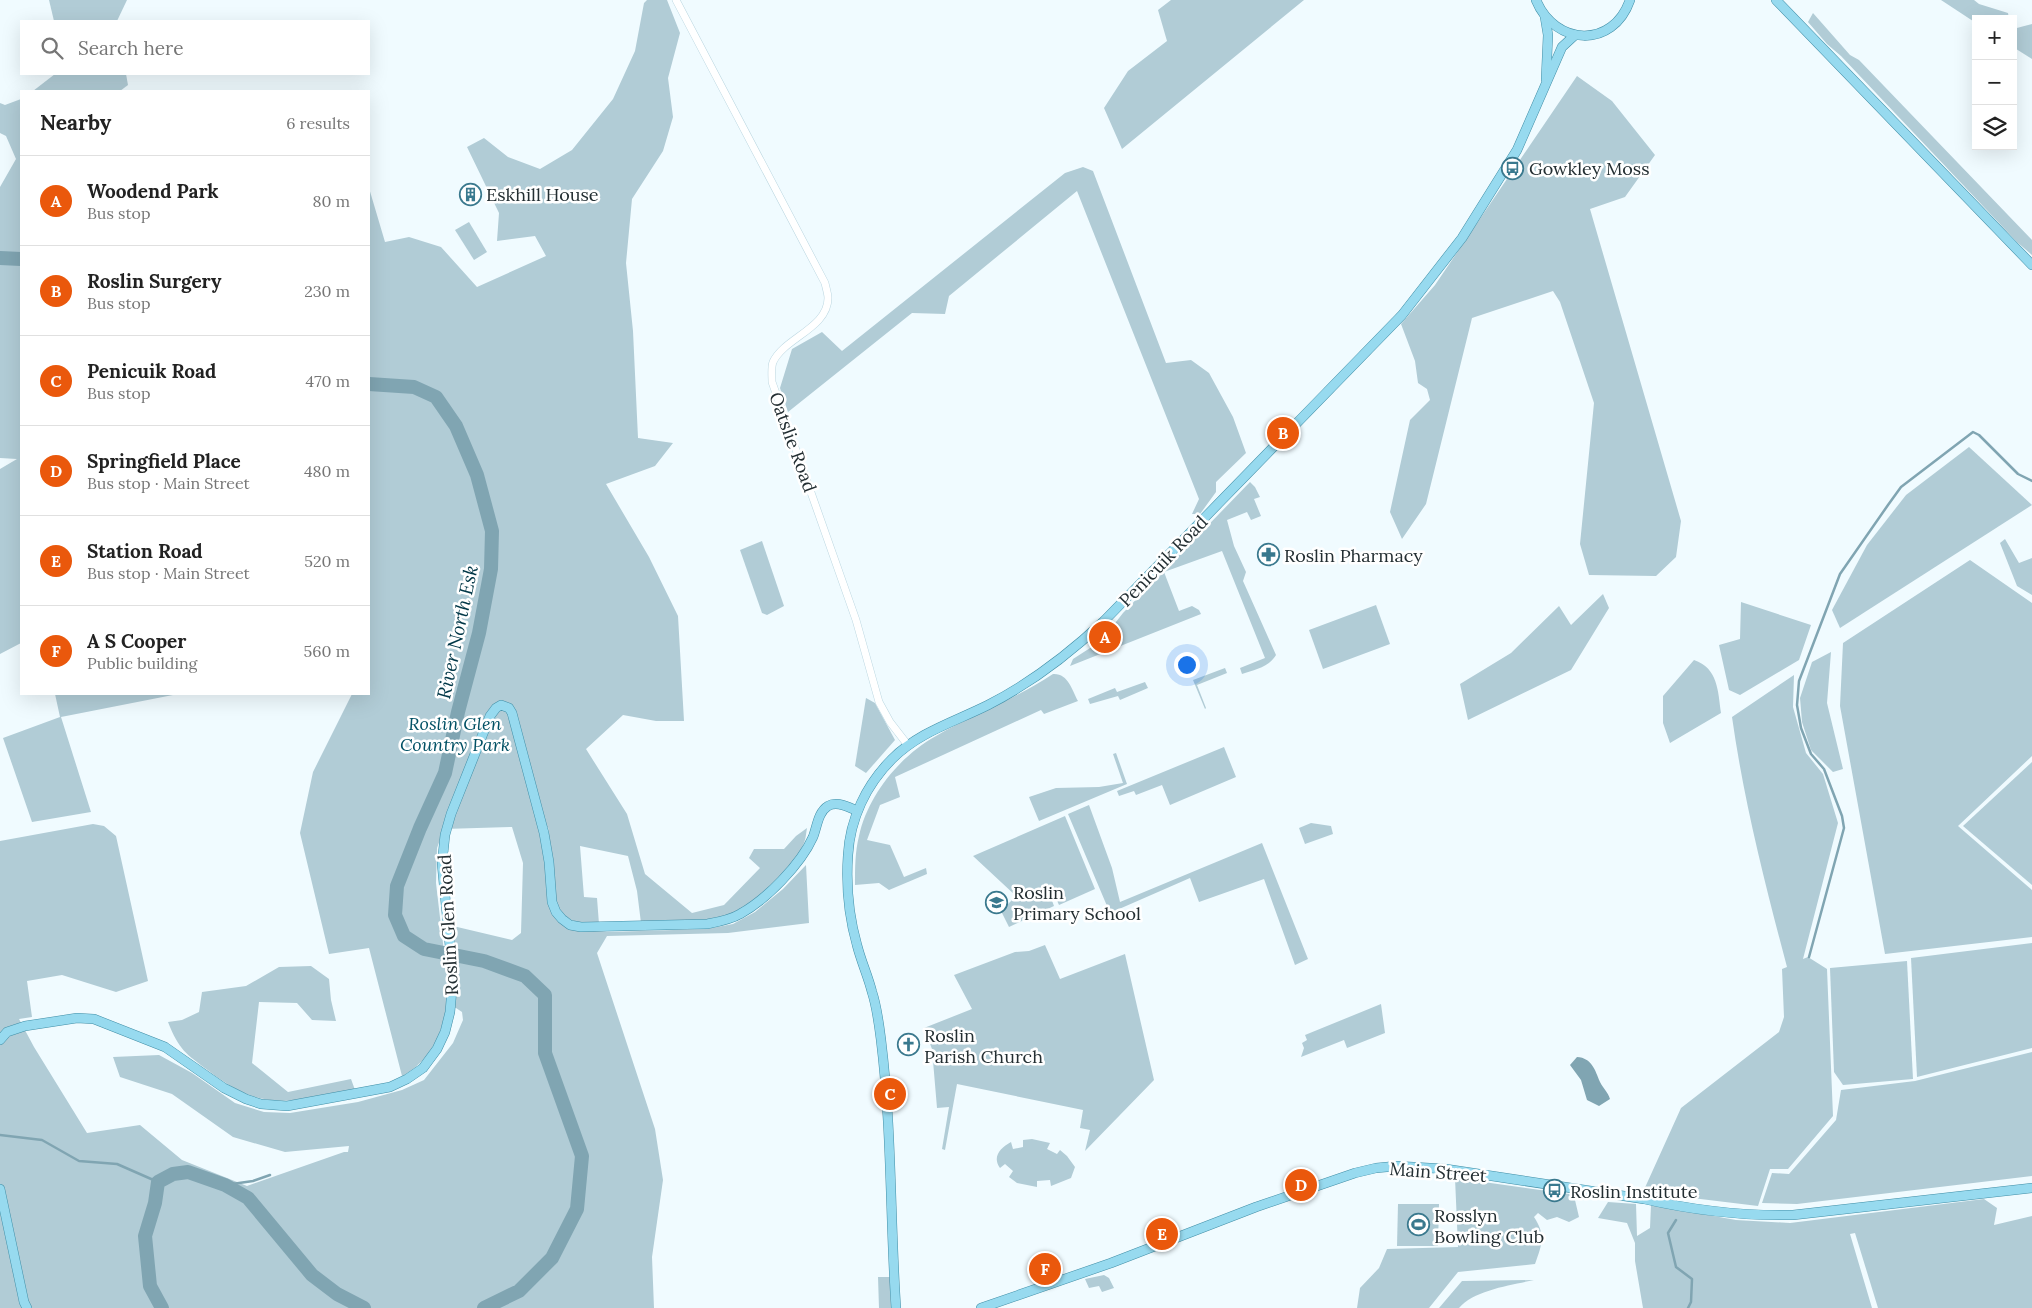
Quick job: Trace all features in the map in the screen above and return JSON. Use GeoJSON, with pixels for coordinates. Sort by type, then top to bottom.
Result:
{"type":"FeatureCollection","features":[{"type":"Feature","properties":{"kind":"main road"},"geometry":{"type":"LineString","coordinates":[[1536,0],[1545,17],[1554,26],[1575,35],[1591,36],[1604,32],[1616,23],[1627,10],[1630,0]]}},
{"type":"Feature","properties":{"kind":"main road"},"geometry":{"type":"LineString","coordinates":[[1771,0],[1779,3],[2032,265]]}},
{"type":"Feature","properties":{"kind":"main road"},"geometry":{"type":"LineString","coordinates":[[1545,17],[1548,35],[1546,84]]}},
{"type":"Feature","properties":{"kind":"main road","name":"Penicuik Road"},"geometry":{"type":"LineString","coordinates":[[896,1308],[887,1113],[881,1042],[872,992],[856,944],[848,889],[848,852],[857,811],[877,776],[908,744],[942,725],[987,705],[1059,661],[1104,621],[1402,315],[1462,238],[1517,150],[1562,47],[1575,35]]}},
{"type":"Feature","properties":{"kind":"main road","name":"Roslin Glen Road"},"geometry":{"type":"LineString","coordinates":[[0,1040],[7,1032],[25,1026],[76,1018],[94,1019],[165,1046],[224,1088],[261,1104],[287,1106],[390,1087],[408,1079],[423,1068],[437,1050],[445,1032],[450,1012],[453,978],[442,864],[445,835],[451,814],[490,716],[501,705],[509,708],[512,713],[532,784],[548,852],[552,902],[562,920],[570,925],[603,928],[707,924],[724,921],[740,914],[760,899],[794,868],[813,836],[824,810],[834,804],[857,811]]}},
{"type":"Feature","properties":{"kind":"main road","name":"Main Street"},"geometry":{"type":"LineString","coordinates":[[981,1308],[1111,1263],[1256,1207],[1355,1173],[1376,1168],[1396,1166],[1446,1169],[1644,1199],[1672,1205],[1784,1216],[2032,1188]]}},
{"type":"Feature","properties":{"kind":"main road"},"geometry":{"type":"LineString","coordinates":[[0,1189],[24,1302],[27,1308]]}},
{"type":"Feature","properties":{"kind":"street","name":"Oatslie Road"},"geometry":{"type":"LineString","coordinates":[[676,0],[825,283],[828,298],[825,311],[814,325],[784,348],[772,363],[772,382],[856,620],[879,702],[890,722],[908,744]]}},
{"type":"Feature","properties":{"kind":"green space"},"geometry":{"type":"Polygon","coordinates":[[[49,0],[127,0],[117,20],[54,20],[49,0]]]}},
{"type":"Feature","properties":{"kind":"green space","name":"Roslin Glen Country Park"},"geometry":{"type":"Polygon","coordinates":[[[647,0],[667,0],[680,33],[668,78],[673,117],[663,151],[632,199],[626,263],[633,331],[638,438],[673,443],[655,466],[606,484],[649,557],[678,616],[684,721],[656,721],[623,715],[586,749],[627,814],[645,874],[692,913],[724,905],[760,868],[749,858],[754,849],[784,849],[796,836],[807,828],[805,841],[799,854],[768,888],[730,915],[700,922],[641,923],[637,891],[628,856],[580,846],[584,897],[597,898],[599,924],[573,920],[560,911],[557,906],[553,885],[548,827],[540,827],[559,921],[568,929],[607,932],[707,929],[733,924],[755,912],[783,889],[806,865],[809,923],[728,933],[607,936],[597,953],[655,1129],[663,1180],[652,1257],[654,1308],[0,1308],[0,841],[93,824],[104,826],[116,836],[148,981],[116,992],[62,975],[27,981],[32,1017],[19,1019],[87,1133],[140,1125],[182,1160],[247,1186],[348,1152],[349,1146],[285,1152],[233,1137],[172,1094],[120,1077],[113,1057],[159,1055],[192,1073],[235,1103],[264,1112],[290,1113],[358,1102],[402,1090],[424,1080],[453,1043],[463,1020],[462,1012],[456,1008],[447,1007],[438,1038],[433,1047],[420,1063],[402,1076],[369,948],[329,954],[300,833],[313,772],[352,695],[370,695],[370,191],[385,242],[409,237],[441,247],[477,287],[546,256],[535,236],[497,241],[499,213],[467,147],[484,138],[508,157],[540,169],[572,150],[613,99],[635,51],[644,3],[647,0]],[[512,827],[444,829],[437,848],[436,883],[447,978],[458,977],[453,926],[512,940],[521,933],[523,863],[512,827]]]}},
{"type":"Feature","properties":{"kind":"green space"},"geometry":{"type":"Polygon","coordinates":[[[1171,0],[1304,0],[1122,149],[1104,108],[1128,71],[1167,41],[1158,10],[1171,0]]]}},
{"type":"Feature","properties":{"kind":"green space"},"geometry":{"type":"Polygon","coordinates":[[[1941,0],[1974,0],[1979,4],[2008,13],[2008,15],[1972,15],[1972,20],[1941,0]]]}},
{"type":"Feature","properties":{"kind":"green space"},"geometry":{"type":"Polygon","coordinates":[[[1813,13],[1850,55],[1859,60],[2032,240],[2032,255],[2017,242],[1841,56],[1827,44],[1808,22],[1813,13]]]}},
{"type":"Feature","properties":{"kind":"green space"},"geometry":{"type":"Polygon","coordinates":[[[2032,24],[2032,59],[2017,50],[2017,28],[2032,24]]]}},
{"type":"Feature","properties":{"kind":"green space"},"geometry":{"type":"Polygon","coordinates":[[[54,75],[126,75],[128,85],[121,90],[34,90],[54,75]]]}},
{"type":"Feature","properties":{"kind":"green space"},"geometry":{"type":"Polygon","coordinates":[[[1577,76],[1612,101],[1655,155],[1625,197],[1590,209],[1681,521],[1676,557],[1656,576],[1589,575],[1580,544],[1594,403],[1560,302],[1553,291],[1472,318],[1426,504],[1402,539],[1390,512],[1410,420],[1430,400],[1427,389],[1418,383],[1415,361],[1401,324],[1435,285],[1577,76]]]}},
{"type":"Feature","properties":{"kind":"green space"},"geometry":{"type":"Polygon","coordinates":[[[20,99],[20,644],[0,654],[0,469],[17,459],[0,458],[0,187],[16,159],[6,136],[0,133],[0,103],[5,105],[20,99]]]}},
{"type":"Feature","properties":{"kind":"green space"},"geometry":{"type":"Polygon","coordinates":[[[1083,167],[1093,171],[1166,363],[1191,360],[1209,373],[1233,417],[1246,453],[1216,482],[1216,492],[1200,514],[1192,514],[1199,499],[1077,191],[949,296],[945,314],[912,313],[788,412],[780,388],[792,349],[822,332],[842,351],[1065,173],[1083,167]]]}},
{"type":"Feature","properties":{"kind":"green space"},"geometry":{"type":"Polygon","coordinates":[[[469,222],[487,252],[474,260],[455,230],[469,222]]]}},
{"type":"Feature","properties":{"kind":"green space"},"geometry":{"type":"Polygon","coordinates":[[[1969,447],[2032,505],[1840,628],[1832,610],[1867,545],[1906,495],[1969,447]]]}},
{"type":"Feature","properties":{"kind":"green space"},"geometry":{"type":"Polygon","coordinates":[[[1250,482],[1260,497],[1254,499],[1261,516],[1251,520],[1247,512],[1227,520],[1234,546],[1246,572],[1243,581],[1276,655],[1273,659],[1261,668],[1242,674],[1240,668],[1265,658],[1222,551],[1164,572],[1179,611],[1192,606],[1199,610],[1201,614],[1070,666],[1073,659],[1101,641],[1123,613],[1250,482]]]}},
{"type":"Feature","properties":{"kind":"green space"},"geometry":{"type":"Polygon","coordinates":[[[2005,539],[2019,563],[2032,558],[2032,595],[2017,586],[2000,543],[2005,539]]]}},
{"type":"Feature","properties":{"kind":"green space"},"geometry":{"type":"Polygon","coordinates":[[[762,541],[784,606],[767,615],[762,613],[740,550],[762,541]]]}},
{"type":"Feature","properties":{"kind":"green space"},"geometry":{"type":"Polygon","coordinates":[[[1970,560],[2032,603],[2032,756],[1958,826],[2032,890],[2032,937],[1885,954],[1840,706],[1843,643],[1970,560]]]}},
{"type":"Feature","properties":{"kind":"green space"},"geometry":{"type":"Polygon","coordinates":[[[1603,594],[1609,608],[1571,670],[1468,720],[1460,684],[1511,653],[1559,606],[1571,625],[1603,594]]]}},
{"type":"Feature","properties":{"kind":"green space"},"geometry":{"type":"Polygon","coordinates":[[[1741,602],[1811,625],[1799,660],[1740,695],[1729,690],[1719,645],[1740,639],[1741,602]]]}},
{"type":"Feature","properties":{"kind":"green space"},"geometry":{"type":"Polygon","coordinates":[[[1376,605],[1390,644],[1323,669],[1309,630],[1376,605]]]}},
{"type":"Feature","properties":{"kind":"green space"},"geometry":{"type":"Polygon","coordinates":[[[1831,652],[1827,703],[1843,769],[1833,772],[1811,750],[1802,722],[1800,698],[1812,662],[1831,652]]]}},
{"type":"Feature","properties":{"kind":"green space"},"geometry":{"type":"Polygon","coordinates":[[[1694,660],[1702,664],[1712,674],[1721,713],[1670,743],[1663,723],[1663,696],[1694,660]]]}},
{"type":"Feature","properties":{"kind":"green space"},"geometry":{"type":"Polygon","coordinates":[[[1225,668],[1227,673],[1197,685],[1205,709],[1193,680],[1225,668]]]}},
{"type":"Feature","properties":{"kind":"green space"},"geometry":{"type":"Polygon","coordinates":[[[1053,674],[1058,674],[1066,679],[1078,701],[1044,714],[1041,710],[895,777],[900,797],[880,805],[867,840],[890,845],[904,877],[926,868],[927,874],[889,890],[879,883],[855,885],[857,848],[863,821],[878,792],[898,766],[910,754],[936,736],[1053,674]]]}},
{"type":"Feature","properties":{"kind":"green space"},"geometry":{"type":"Polygon","coordinates":[[[1794,675],[1793,707],[1806,753],[1823,774],[1838,823],[1803,959],[1808,957],[1827,969],[1833,1116],[1788,1169],[1770,1169],[1758,1206],[1643,1192],[1681,1108],[1779,1032],[1784,1017],[1782,969],[1787,967],[1749,812],[1732,717],[1794,675]]]}},
{"type":"Feature","properties":{"kind":"green space"},"geometry":{"type":"Polygon","coordinates":[[[1145,682],[1148,688],[1120,700],[1118,696],[1090,704],[1088,699],[1115,688],[1117,692],[1145,682]]]}},
{"type":"Feature","properties":{"kind":"green space"},"geometry":{"type":"Polygon","coordinates":[[[55,695],[173,695],[61,717],[91,812],[32,822],[3,738],[60,717],[55,695]]]}},
{"type":"Feature","properties":{"kind":"green space"},"geometry":{"type":"Polygon","coordinates":[[[866,698],[875,703],[895,740],[866,773],[855,766],[866,698]]]}},
{"type":"Feature","properties":{"kind":"green space"},"geometry":{"type":"Polygon","coordinates":[[[1224,747],[1236,777],[1170,805],[1162,785],[1136,795],[1134,791],[1119,796],[1117,791],[1224,747]]]}},
{"type":"Feature","properties":{"kind":"green space"},"geometry":{"type":"Polygon","coordinates":[[[1116,753],[1127,784],[1039,821],[1029,797],[1056,788],[1099,787],[1123,783],[1113,754],[1116,753]]]}},
{"type":"Feature","properties":{"kind":"green space"},"geometry":{"type":"Polygon","coordinates":[[[2032,762],[2032,885],[1963,826],[2032,762]]]}},
{"type":"Feature","properties":{"kind":"green space"},"geometry":{"type":"Polygon","coordinates":[[[1089,805],[1112,868],[1120,902],[1262,843],[1308,959],[1295,965],[1264,879],[1199,902],[1190,878],[1110,913],[1068,814],[1089,805]]]}},
{"type":"Feature","properties":{"kind":"green space"},"geometry":{"type":"Polygon","coordinates":[[[1065,816],[1095,889],[1059,905],[1050,885],[1047,887],[1054,906],[1009,927],[1001,911],[1016,896],[973,856],[1065,816]]]}},
{"type":"Feature","properties":{"kind":"green space"},"geometry":{"type":"Polygon","coordinates":[[[1311,823],[1331,826],[1333,834],[1305,844],[1299,828],[1311,823]]]}},
{"type":"Feature","properties":{"kind":"green space"},"geometry":{"type":"Polygon","coordinates":[[[2032,943],[2032,1048],[1917,1077],[1911,958],[2032,943]]]}},
{"type":"Feature","properties":{"kind":"green space"},"geometry":{"type":"Polygon","coordinates":[[[1045,945],[1060,979],[1125,954],[1154,1080],[1085,1151],[1090,1130],[1080,1128],[1083,1110],[957,1084],[945,1150],[942,1149],[949,1107],[937,1108],[932,1049],[924,1028],[972,1009],[954,975],[1015,952],[1029,951],[1045,945]]]}},
{"type":"Feature","properties":{"kind":"green space"},"geometry":{"type":"Polygon","coordinates":[[[1907,961],[1913,1079],[1843,1085],[1834,1072],[1830,968],[1907,961]]]}},
{"type":"Feature","properties":{"kind":"green space"},"geometry":{"type":"Polygon","coordinates":[[[311,966],[329,979],[336,1021],[312,1020],[297,1003],[259,1002],[252,1063],[288,1092],[351,1079],[355,1090],[313,1098],[279,1101],[246,1094],[228,1085],[184,1051],[168,1022],[182,1020],[199,1012],[202,992],[246,986],[279,967],[311,966]]]}},
{"type":"Feature","properties":{"kind":"green space"},"geometry":{"type":"Polygon","coordinates":[[[1381,1004],[1385,1033],[1347,1048],[1344,1040],[1301,1057],[1304,1048],[1302,1043],[1307,1040],[1305,1035],[1381,1004]]]}},
{"type":"Feature","properties":{"kind":"green space"},"geometry":{"type":"Polygon","coordinates":[[[2032,1052],[2032,1176],[1797,1204],[1762,1203],[1772,1173],[1789,1174],[1836,1120],[1841,1090],[1915,1081],[2032,1052]]]}},
{"type":"Feature","properties":{"kind":"green space"},"geometry":{"type":"Polygon","coordinates":[[[1032,1139],[1050,1143],[1047,1149],[1057,1154],[1060,1150],[1067,1156],[1075,1167],[1071,1178],[1051,1186],[1050,1180],[1037,1181],[1037,1187],[1017,1183],[1009,1177],[1013,1171],[1005,1164],[1000,1168],[997,1157],[1004,1147],[1011,1142],[1013,1149],[1023,1147],[1023,1140],[1032,1139]]]}},
{"type":"Feature","properties":{"kind":"green space"},"geometry":{"type":"Polygon","coordinates":[[[1455,1178],[1569,1194],[1575,1200],[1579,1217],[1569,1222],[1557,1217],[1547,1220],[1538,1213],[1534,1217],[1538,1223],[1542,1240],[1535,1264],[1458,1272],[1429,1308],[1357,1308],[1360,1288],[1379,1268],[1387,1249],[1458,1247],[1455,1178]]]}},
{"type":"Feature","properties":{"kind":"green space"},"geometry":{"type":"Polygon","coordinates":[[[1984,1199],[1997,1208],[1994,1225],[2032,1216],[2032,1308],[1878,1308],[1855,1233],[1850,1234],[1872,1308],[1643,1308],[1635,1261],[1635,1243],[1627,1223],[1598,1218],[1608,1202],[1636,1204],[1637,1236],[1650,1228],[1651,1205],[1736,1220],[1790,1223],[1984,1199]]]}},
{"type":"Feature","properties":{"kind":"green space","name":"Rosslyn Bowling Club"},"geometry":{"type":"Polygon","coordinates":[[[1398,1204],[1439,1204],[1438,1246],[1397,1246],[1398,1204]]]}},
{"type":"Feature","properties":{"kind":"green space"},"geometry":{"type":"Polygon","coordinates":[[[1104,1275],[1109,1278],[1114,1288],[1102,1292],[1099,1286],[1089,1288],[1085,1279],[1104,1275]]]}},
{"type":"Feature","properties":{"kind":"green space"},"geometry":{"type":"Polygon","coordinates":[[[878,1277],[890,1277],[891,1308],[879,1308],[878,1277]]]}},
{"type":"Feature","properties":{"kind":"green space"},"geometry":{"type":"Polygon","coordinates":[[[1534,1280],[1484,1293],[1474,1297],[1459,1308],[1439,1308],[1462,1281],[1534,1280]]]}},
{"type":"Feature","properties":{"kind":"shaded area"},"geometry":{"type":"Polygon","coordinates":[[[1577,1057],[1590,1062],[1610,1099],[1599,1106],[1587,1100],[1581,1080],[1570,1065],[1577,1057]]]}},
{"type":"Feature","properties":{"kind":"waterway","name":"River North Esk"},"geometry":{"type":"LineString","coordinates":[[0,258],[20,259]]}},
{"type":"Feature","properties":{"kind":"waterway","name":"River North Esk"},"geometry":{"type":"LineString","coordinates":[[370,384],[414,387],[436,397],[456,426],[477,475],[492,531],[491,569],[479,633],[458,712],[445,773],[420,828],[397,886],[395,915],[404,936],[424,949],[484,961],[525,976],[545,995],[545,1053],[582,1156],[577,1209],[552,1258],[519,1291],[484,1308]]}},
{"type":"Feature","properties":{"kind":"waterway"},"geometry":{"type":"LineString","coordinates":[[1809,957],[1844,828],[1842,816],[1824,769],[1811,754],[1801,728],[1797,705],[1799,681],[1840,574],[1901,487],[1973,432],[1979,435],[2018,474],[2032,481]]}},
{"type":"Feature","properties":{"kind":"waterway"},"geometry":{"type":"LineString","coordinates":[[0,1135],[42,1140],[79,1161],[117,1164],[158,1182]]}},
{"type":"Feature","properties":{"kind":"waterway","name":"River North Esk"},"geometry":{"type":"LineString","coordinates":[[162,1308],[150,1286],[145,1236],[155,1203],[158,1182],[173,1174],[188,1172],[225,1185],[248,1198],[312,1275],[337,1294],[364,1308]]}},
{"type":"Feature","properties":{"kind":"waterway"},"geometry":{"type":"LineString","coordinates":[[225,1185],[253,1181],[270,1175]]}},
{"type":"Feature","properties":{"kind":"waterway"},"geometry":{"type":"LineString","coordinates":[[1676,1220],[1668,1233],[1676,1267],[1692,1279],[1691,1302],[1688,1308]]}},
{"type":"Feature","properties":{"kind":"place","name":"Gowkley Moss"},"geometry":{"type":"Point","coordinates":[1513,168]}},
{"type":"Feature","properties":{"kind":"place","name":"Eskhill House"},"geometry":{"type":"Point","coordinates":[470,194]}},
{"type":"Feature","properties":{"kind":"place","name":"Roslin Surgery"},"geometry":{"type":"Point","coordinates":[1283,433]}},
{"type":"Feature","properties":{"kind":"place","name":"Roslin Pharmacy"},"geometry":{"type":"Point","coordinates":[1268,555]}},
{"type":"Feature","properties":{"kind":"place","name":"Woodend Park"},"geometry":{"type":"Point","coordinates":[1105,637]}},
{"type":"Feature","properties":{"kind":"place","name":"Roslin Primary School"},"geometry":{"type":"Point","coordinates":[997,902]}},
{"type":"Feature","properties":{"kind":"place","name":"Roslin Parish Church"},"geometry":{"type":"Point","coordinates":[908,1045]}},
{"type":"Feature","properties":{"kind":"place","name":"Penicuik Road"},"geometry":{"type":"Point","coordinates":[890,1094]}},
{"type":"Feature","properties":{"kind":"place","name":"Springfield Place"},"geometry":{"type":"Point","coordinates":[1301,1185]}},
{"type":"Feature","properties":{"kind":"place","name":"Roslin Institute"},"geometry":{"type":"Point","coordinates":[1554,1191]}},
{"type":"Feature","properties":{"kind":"place","name":"Rosslyn Bowling Club"},"geometry":{"type":"Point","coordinates":[1418,1225]}},
{"type":"Feature","properties":{"kind":"place","name":"Station Road"},"geometry":{"type":"Point","coordinates":[1162,1234]}},
{"type":"Feature","properties":{"kind":"place","name":"A S Cooper"},"geometry":{"type":"Point","coordinates":[1045,1269]}}]}
